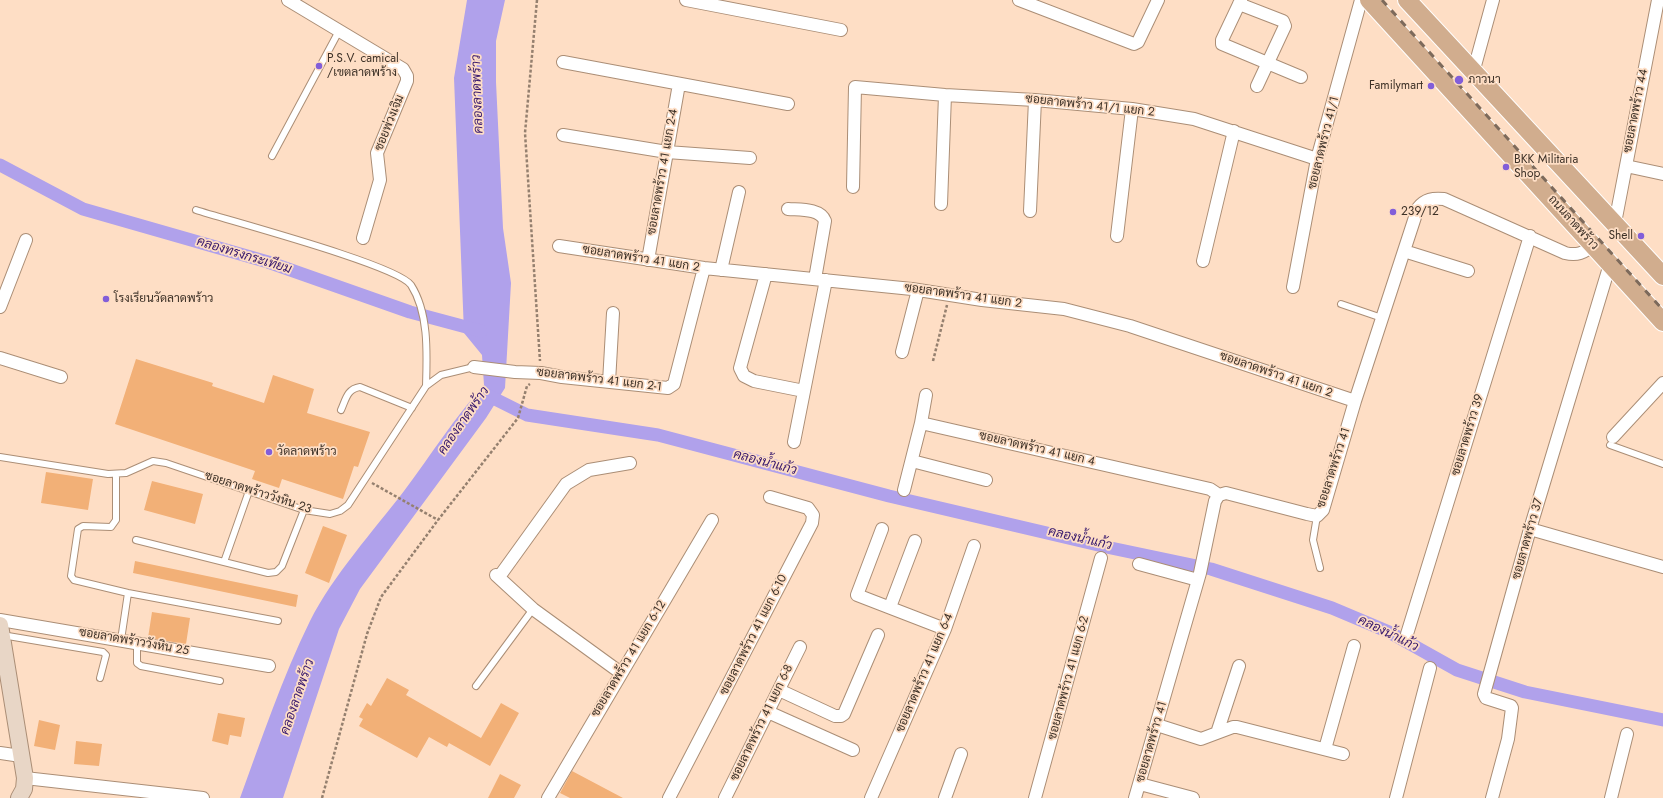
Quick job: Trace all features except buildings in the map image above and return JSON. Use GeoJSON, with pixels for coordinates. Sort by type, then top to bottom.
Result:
{"type":"FeatureCollection","features":[{"type":"Feature","properties":{"kind":"main road","name":"ถนนลาดพร้าว"},"geometry":{"type":"LineString","coordinates":[[1368,0],[1663,322]]}},
{"type":"Feature","properties":{"kind":"main road"},"geometry":{"type":"LineString","coordinates":[[1406,0],[1663,276]]}},
{"type":"Feature","properties":{"kind":"main road"},"geometry":{"type":"LineString","coordinates":[[1,627],[25,778],[24,789],[19,798]]}},
{"type":"Feature","properties":{"kind":"street","name":"ซอยพ่วงเจิม"},"geometry":{"type":"LineString","coordinates":[[288,0],[403,69],[407,76],[407,82],[377,153],[380,180],[363,238]]}},
{"type":"Feature","properties":{"kind":"street"},"geometry":{"type":"LineString","coordinates":[[686,0],[841,30]]}},
{"type":"Feature","properties":{"kind":"street"},"geometry":{"type":"LineString","coordinates":[[1019,0],[1134,44],[1138,42],[1158,0]]}},
{"type":"Feature","properties":{"kind":"street","name":"ซอยลาดพร้าว 41/1"},"geometry":{"type":"LineString","coordinates":[[1293,287],[1318,159],[1361,0]]}},
{"type":"Feature","properties":{"kind":"street"},"geometry":{"type":"LineString","coordinates":[[1473,73],[1493,0]]}},
{"type":"Feature","properties":{"kind":"street"},"geometry":{"type":"LineString","coordinates":[[1257,86],[1267,63],[1285,26],[1283,21],[1240,2],[1222,40],[1222,44],[1267,63],[1301,77]]}},
{"type":"Feature","properties":{"kind":"street","name":"ซอยลาดพร้าว 44"},"geometry":{"type":"LineString","coordinates":[[1615,223],[1659,4]]}},
{"type":"Feature","properties":{"kind":"street"},"geometry":{"type":"LineString","coordinates":[[562,62],[788,104]]}},
{"type":"Feature","properties":{"kind":"street","name":"ซอยลาดพร้าว 41 แยก 2-4"},"geometry":{"type":"LineString","coordinates":[[648,260],[679,84]]}},
{"type":"Feature","properties":{"kind":"street","name":"ซอยลาดพร้าว 41/1 แยก 2"},"geometry":{"type":"LineString","coordinates":[[853,187],[855,87],[945,95],[1035,100],[1132,109],[1194,118],[1318,159]]}},
{"type":"Feature","properties":{"kind":"street"},"geometry":{"type":"LineString","coordinates":[[941,204],[945,95]]}},
{"type":"Feature","properties":{"kind":"street"},"geometry":{"type":"LineString","coordinates":[[1030,211],[1035,100]]}},
{"type":"Feature","properties":{"kind":"street"},"geometry":{"type":"LineString","coordinates":[[1117,236],[1132,109]]}},
{"type":"Feature","properties":{"kind":"street"},"geometry":{"type":"LineString","coordinates":[[1203,261],[1234,131]]}},
{"type":"Feature","properties":{"kind":"street"},"geometry":{"type":"LineString","coordinates":[[563,134],[667,152],[750,158]]}},
{"type":"Feature","properties":{"kind":"street"},"geometry":{"type":"LineString","coordinates":[[1626,166],[1663,174]]}},
{"type":"Feature","properties":{"kind":"street"},"geometry":{"type":"LineString","coordinates":[[721,270],[739,192]]}},
{"type":"Feature","properties":{"kind":"street","name":"ซอยลาดพร้าว 41"},"geometry":{"type":"LineString","coordinates":[[1135,798],[1199,577],[1215,501],[1219,495],[1226,493],[1317,516],[1323,510],[1355,401],[1418,208],[1427,200],[1435,198],[1444,199],[1566,253],[1573,255],[1586,251],[1592,245]]}},
{"type":"Feature","properties":{"kind":"street"},"geometry":{"type":"LineString","coordinates":[[788,209],[818,213],[823,216],[824,221],[821,279],[804,392],[794,442]]}},
{"type":"Feature","properties":{"kind":"street","name":"ซอยลาดพร้าว 39"},"geometry":{"type":"LineString","coordinates":[[1407,634],[1530,236]]}},
{"type":"Feature","properties":{"kind":"street"},"geometry":{"type":"LineString","coordinates":[[0,307],[26,240]]}},
{"type":"Feature","properties":{"kind":"street","name":"ซอยลาดพร้าว 41 แยก 2"},"geometry":{"type":"LineString","coordinates":[[558,246],[704,268],[918,290],[1064,309],[1130,326],[1355,401]]}},
{"type":"Feature","properties":{"kind":"street"},"geometry":{"type":"LineString","coordinates":[[1404,251],[1468,272]]}},
{"type":"Feature","properties":{"kind":"street","name":"ซอยลาดพร้าว 37"},"geometry":{"type":"LineString","coordinates":[[1492,798],[1508,739],[1512,708],[1486,698],[1484,694],[1530,529],[1610,264]]}},
{"type":"Feature","properties":{"kind":"street","name":"ซอยลาดพร้าว 41 แยก 2-1"},"geometry":{"type":"LineString","coordinates":[[474,367],[515,372],[541,373],[668,388],[674,384],[704,268]]}},
{"type":"Feature","properties":{"kind":"street"},"geometry":{"type":"LineString","coordinates":[[766,274],[740,368],[744,376],[754,380],[804,392]]}},
{"type":"Feature","properties":{"kind":"street"},"geometry":{"type":"LineString","coordinates":[[902,352],[918,290]]}},
{"type":"Feature","properties":{"kind":"street"},"geometry":{"type":"LineString","coordinates":[[609,382],[613,313]]}},
{"type":"Feature","properties":{"kind":"street"},"geometry":{"type":"LineString","coordinates":[[0,358],[61,377]]}},
{"type":"Feature","properties":{"kind":"street"},"geometry":{"type":"LineString","coordinates":[[1612,441],[1663,383]]}},
{"type":"Feature","properties":{"kind":"street"},"geometry":{"type":"LineString","coordinates":[[904,490],[921,423],[926,395]]}},
{"type":"Feature","properties":{"kind":"street","name":"ซอยลาดพร้าว 41 แยก 4"},"geometry":{"type":"LineString","coordinates":[[921,423],[1210,489],[1219,495]]}},
{"type":"Feature","properties":{"kind":"street"},"geometry":{"type":"LineString","coordinates":[[912,461],[986,480]]}},
{"type":"Feature","properties":{"kind":"street"},"geometry":{"type":"LineString","coordinates":[[620,673],[533,609],[498,576],[566,484],[589,470],[630,463]]}},
{"type":"Feature","properties":{"kind":"street","name":"ซอยลาดพร้าว 41 แยก 6-10"},"geometry":{"type":"LineString","coordinates":[[669,798],[812,523],[814,515],[808,508],[770,497]]}},
{"type":"Feature","properties":{"kind":"street","name":"ซอยลาดพร้าว 41 แยก 6-12"},"geometry":{"type":"LineString","coordinates":[[548,798],[620,673],[712,520]]}},
{"type":"Feature","properties":{"kind":"street"},"geometry":{"type":"LineString","coordinates":[[882,528],[857,594],[945,629]]}},
{"type":"Feature","properties":{"kind":"street"},"geometry":{"type":"LineString","coordinates":[[1530,529],[1663,567]]}},
{"type":"Feature","properties":{"kind":"street"},"geometry":{"type":"LineString","coordinates":[[890,607],[916,541]]}},
{"type":"Feature","properties":{"kind":"street","name":"ซอยลาดพร้าว 41 แยก 6-4"},"geometry":{"type":"LineString","coordinates":[[871,798],[945,629],[974,546]]}},
{"type":"Feature","properties":{"kind":"street","name":"ซอยลาดพร้าว 41 แยก 6-2"},"geometry":{"type":"LineString","coordinates":[[1035,798],[1101,558]]}},
{"type":"Feature","properties":{"kind":"street"},"geometry":{"type":"LineString","coordinates":[[1139,564],[1199,577]]}},
{"type":"Feature","properties":{"kind":"street","name":"ซอยลาดพร้าววังหิน 25"},"geometry":{"type":"LineString","coordinates":[[1,627],[137,642],[269,666]]}},
{"type":"Feature","properties":{"kind":"street"},"geometry":{"type":"LineString","coordinates":[[779,690],[835,716],[841,716],[844,714],[878,635]]}},
{"type":"Feature","properties":{"kind":"street"},"geometry":{"type":"LineString","coordinates":[[1325,749],[1354,646]]}},
{"type":"Feature","properties":{"kind":"street","name":"ซอยลาดพร้าว 41 แยก 6-8"},"geometry":{"type":"LineString","coordinates":[[725,798],[800,647]]}},
{"type":"Feature","properties":{"kind":"street"},"geometry":{"type":"LineString","coordinates":[[1217,733],[1238,666]]}},
{"type":"Feature","properties":{"kind":"street"},"geometry":{"type":"LineString","coordinates":[[1396,798],[1430,668]]}},
{"type":"Feature","properties":{"kind":"street"},"geometry":{"type":"LineString","coordinates":[[768,712],[853,750]]}},
{"type":"Feature","properties":{"kind":"street"},"geometry":{"type":"LineString","coordinates":[[1157,725],[1201,739],[1237,727],[1343,754]]}},
{"type":"Feature","properties":{"kind":"street"},"geometry":{"type":"LineString","coordinates":[[1611,798],[1627,734]]}},
{"type":"Feature","properties":{"kind":"street"},"geometry":{"type":"LineString","coordinates":[[0,753],[21,756]]}},
{"type":"Feature","properties":{"kind":"street"},"geometry":{"type":"LineString","coordinates":[[945,798],[960,754]]}},
{"type":"Feature","properties":{"kind":"street"},"geometry":{"type":"LineString","coordinates":[[25,778],[203,798]]}},
{"type":"Feature","properties":{"kind":"street"},"geometry":{"type":"LineString","coordinates":[[1140,784],[1194,798]]}},
{"type":"Feature","properties":{"kind":"lane"},"geometry":{"type":"LineString","coordinates":[[272,156],[339,31]]}},
{"type":"Feature","properties":{"kind":"lane"},"geometry":{"type":"LineString","coordinates":[[196,210],[358,259],[391,272],[410,284],[420,302],[427,348],[426,386]]}},
{"type":"Feature","properties":{"kind":"lane"},"geometry":{"type":"LineString","coordinates":[[1341,304],[1382,318]]}},
{"type":"Feature","properties":{"kind":"lane","name":"ซอยลาดพร้าววังหิน 23"},"geometry":{"type":"LineString","coordinates":[[0,457],[96,474],[116,474],[126,472],[153,461],[166,463],[304,510],[330,514],[340,511],[348,505],[426,386],[441,375],[474,367]]}},
{"type":"Feature","properties":{"kind":"lane"},"geometry":{"type":"LineString","coordinates":[[341,410],[349,392],[353,388],[360,388],[412,408]]}},
{"type":"Feature","properties":{"kind":"lane"},"geometry":{"type":"LineString","coordinates":[[1612,441],[1662,462]]}},
{"type":"Feature","properties":{"kind":"lane"},"geometry":{"type":"LineString","coordinates":[[116,474],[116,520],[111,527],[83,526],[78,529],[71,576],[78,582],[278,621]]}},
{"type":"Feature","properties":{"kind":"lane"},"geometry":{"type":"LineString","coordinates":[[224,562],[249,491]]}},
{"type":"Feature","properties":{"kind":"lane"},"geometry":{"type":"LineString","coordinates":[[136,540],[268,573],[276,572],[282,566],[304,510]]}},
{"type":"Feature","properties":{"kind":"lane"},"geometry":{"type":"LineString","coordinates":[[1317,516],[1313,540],[1320,568]]}},
{"type":"Feature","properties":{"kind":"lane"},"geometry":{"type":"LineString","coordinates":[[121,640],[128,592]]}},
{"type":"Feature","properties":{"kind":"lane"},"geometry":{"type":"LineString","coordinates":[[476,686],[533,609]]}},
{"type":"Feature","properties":{"kind":"lane"},"geometry":{"type":"LineString","coordinates":[[1,627],[103,652],[106,656],[100,678]]}},
{"type":"Feature","properties":{"kind":"lane"},"geometry":{"type":"LineString","coordinates":[[137,642],[137,663],[142,666],[220,681]]}},
{"type":"Feature","properties":{"kind":"path"},"geometry":{"type":"LineString","coordinates":[[322,798],[367,634],[381,597],[438,520],[518,418],[527,386],[541,373],[525,133],[537,0]]}},
{"type":"Feature","properties":{"kind":"path"},"geometry":{"type":"LineString","coordinates":[[933,361],[949,295]]}},
{"type":"Feature","properties":{"kind":"path"},"geometry":{"type":"LineString","coordinates":[[365,480],[438,520]]}},
{"type":"Feature","properties":{"kind":"water","name":"คลองลาดพร้าว"},"geometry":{"type":"Polygon","coordinates":[[[467,0],[505,0],[496,41],[496,82],[503,228],[511,283],[505,388],[486,418],[360,589],[339,629],[283,798],[240,798],[281,686],[319,604],[354,554],[404,491],[463,410],[484,385],[482,355],[464,333],[454,78],[467,0]]]}},
{"type":"Feature","properties":{"kind":"waterway","name":"คลองทรงกระเทียม"},"geometry":{"type":"LineString","coordinates":[[0,165],[83,209],[268,262],[410,312],[481,331]]}},
{"type":"Feature","properties":{"kind":"waterway","name":"คลองน้ำแก้ว"},"geometry":{"type":"LineString","coordinates":[[485,394],[527,415],[658,435],[889,496],[1111,548],[1211,569],[1332,608],[1389,632],[1457,670],[1525,692],[1663,720]]}},
{"type":"Feature","properties":{"kind":"railway"},"geometry":{"type":"LineString","coordinates":[[1382,0],[1663,310]]}},
{"type":"Feature","properties":{"kind":"place","name":"P.S.V. camical /เขตลาดพร้าง"},"geometry":{"type":"Point","coordinates":[319,66]}},
{"type":"Feature","properties":{"kind":"place","name":"ภาวนา"},"geometry":{"type":"Point","coordinates":[1459,80]}},
{"type":"Feature","properties":{"kind":"place","name":"Familymart"},"geometry":{"type":"Point","coordinates":[1431,86]}},
{"type":"Feature","properties":{"kind":"place","name":"BKK Militaria Shop"},"geometry":{"type":"Point","coordinates":[1506,167]}},
{"type":"Feature","properties":{"kind":"place","name":"239/12"},"geometry":{"type":"Point","coordinates":[1393,212]}},
{"type":"Feature","properties":{"kind":"place","name":"Shell"},"geometry":{"type":"Point","coordinates":[1641,236]}},
{"type":"Feature","properties":{"kind":"place","name":"โรงเรียนวัดลาดพร้าว"},"geometry":{"type":"Point","coordinates":[106,299]}},
{"type":"Feature","properties":{"kind":"place","name":"วัดลาดพร้าว"},"geometry":{"type":"Point","coordinates":[269,452]}}]}
